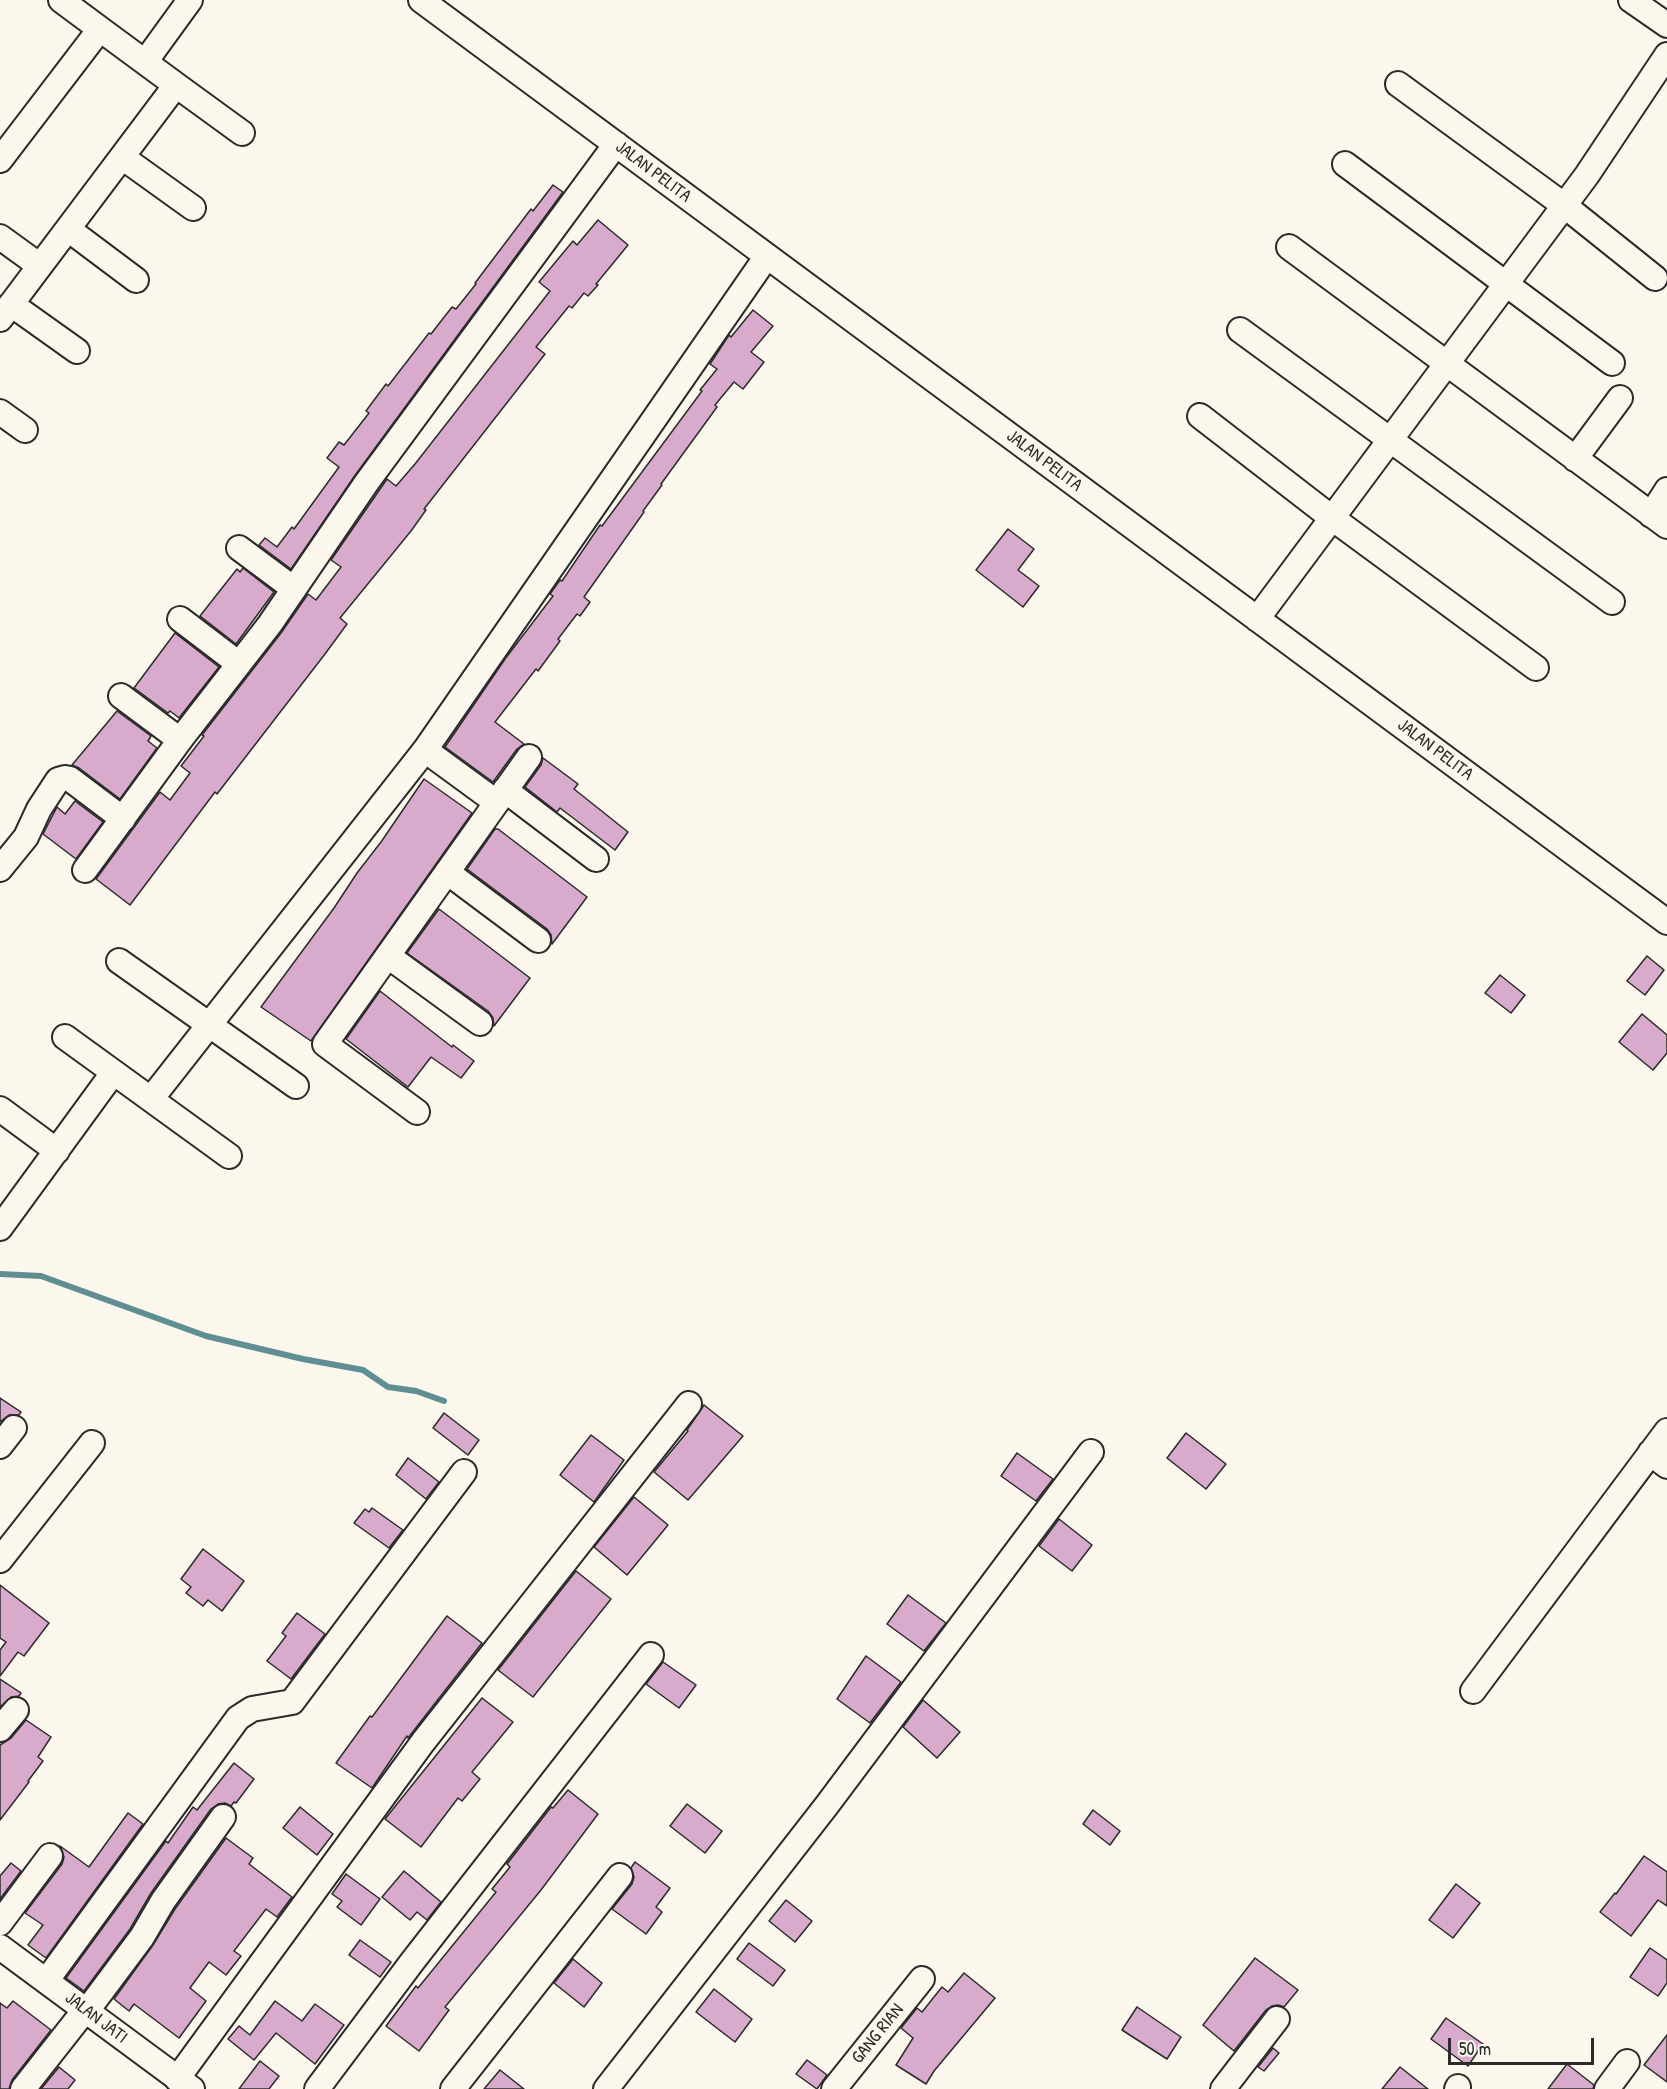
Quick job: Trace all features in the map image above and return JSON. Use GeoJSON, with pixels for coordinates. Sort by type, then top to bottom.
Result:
{"type":"FeatureCollection","features":[{"type":"Feature","properties":{"kind":"street"},"geometry":{"type":"LineString","coordinates":[[61,0],[242,133]]}},
{"type":"Feature","properties":{"kind":"street"},"geometry":{"type":"LineString","coordinates":[[145,62],[190,0]]}},
{"type":"Feature","properties":{"kind":"street","name":"JALAN PELITA"},"geometry":{"type":"LineString","coordinates":[[421,0],[1667,922]]}},
{"type":"Feature","properties":{"kind":"street"},"geometry":{"type":"LineString","coordinates":[[1631,0],[1667,25]]}},
{"type":"Feature","properties":{"kind":"street"},"geometry":{"type":"LineString","coordinates":[[0,159],[100,28]]}},
{"type":"Feature","properties":{"kind":"street"},"geometry":{"type":"LineString","coordinates":[[1257,619],[1565,206],[1667,55]]}},
{"type":"Feature","properties":{"kind":"street"},"geometry":{"type":"LineString","coordinates":[[1398,84],[1565,206],[1655,278]]}},
{"type":"Feature","properties":{"kind":"street"},"geometry":{"type":"LineString","coordinates":[[77,351],[6,312],[176,85]]}},
{"type":"Feature","properties":{"kind":"street"},"geometry":{"type":"LineString","coordinates":[[85,870],[294,589],[367,482],[616,144]]}},
{"type":"Feature","properties":{"kind":"street"},"geometry":{"type":"LineString","coordinates":[[122,157],[193,208]]}},
{"type":"Feature","properties":{"kind":"street"},"geometry":{"type":"LineString","coordinates":[[1345,164],[1508,283],[1612,363]]}},
{"type":"Feature","properties":{"kind":"street"},"geometry":{"type":"LineString","coordinates":[[68,229],[136,280]]}},
{"type":"Feature","properties":{"kind":"street"},"geometry":{"type":"LineString","coordinates":[[0,237],[40,266]]}},
{"type":"Feature","properties":{"kind":"street"},"geometry":{"type":"LineString","coordinates":[[1289,246],[1659,520],[1667,490]]}},
{"type":"Feature","properties":{"kind":"street"},"geometry":{"type":"LineString","coordinates":[[151,1099],[425,750],[767,256]]}},
{"type":"Feature","properties":{"kind":"street"},"geometry":{"type":"LineString","coordinates":[[1240,330],[1612,603]]}},
{"type":"Feature","properties":{"kind":"street"},"geometry":{"type":"LineString","coordinates":[[1575,459],[1620,398]]}},
{"type":"Feature","properties":{"kind":"street"},"geometry":{"type":"LineString","coordinates":[[0,412],[25,430]]}},
{"type":"Feature","properties":{"kind":"street"},"geometry":{"type":"LineString","coordinates":[[1200,416],[1332,518],[1536,668]]}},
{"type":"Feature","properties":{"kind":"street"},"geometry":{"type":"LineString","coordinates":[[239,548],[294,589]]}},
{"type":"Feature","properties":{"kind":"street"},"geometry":{"type":"LineString","coordinates":[[180,619],[238,664]]}},
{"type":"Feature","properties":{"kind":"street"},"geometry":{"type":"LineString","coordinates":[[121,696],[180,740]]}},
{"type":"Feature","properties":{"kind":"street"},"geometry":{"type":"LineString","coordinates":[[425,750],[501,796],[596,859]]}},
{"type":"Feature","properties":{"kind":"street"},"geometry":{"type":"LineString","coordinates":[[417,1112],[325,1044],[529,757]]}},
{"type":"Feature","properties":{"kind":"street"},"geometry":{"type":"LineString","coordinates":[[0,869],[26,837],[39,809],[58,780],[70,779],[123,819]]}},
{"type":"Feature","properties":{"kind":"street"},"geometry":{"type":"LineString","coordinates":[[447,872],[538,940]]}},
{"type":"Feature","properties":{"kind":"street"},"geometry":{"type":"LineString","coordinates":[[388,956],[480,1023]]}},
{"type":"Feature","properties":{"kind":"street"},"geometry":{"type":"LineString","coordinates":[[119,961],[296,1086]]}},
{"type":"Feature","properties":{"kind":"street"},"geometry":{"type":"LineString","coordinates":[[65,1037],[228,1156]]}},
{"type":"Feature","properties":{"kind":"street"},"geometry":{"type":"LineString","coordinates":[[0,1228],[114,1072]]}},
{"type":"Feature","properties":{"kind":"street"},"geometry":{"type":"LineString","coordinates":[[0,1109],[57,1151]]}},
{"type":"Feature","properties":{"kind":"street"},"geometry":{"type":"LineString","coordinates":[[184,2084],[423,1742],[689,1404]]}},
{"type":"Feature","properties":{"kind":"street"},"geometry":{"type":"LineString","coordinates":[[1473,1691],[1658,1460],[1667,1431]]}},
{"type":"Feature","properties":{"kind":"street"},"geometry":{"type":"LineString","coordinates":[[0,1560],[92,1443]]}},
{"type":"Feature","properties":{"kind":"street"},"geometry":{"type":"LineString","coordinates":[[606,2089],[834,1795],[1091,1452]]}},
{"type":"Feature","properties":{"kind":"street"},"geometry":{"type":"LineString","coordinates":[[47,1980],[238,1718],[252,1709],[292,1702],[464,1472]]}},
{"type":"Feature","properties":{"kind":"street"},"geometry":{"type":"LineString","coordinates":[[317,2089],[405,1970],[651,1655]]}},
{"type":"Feature","properties":{"kind":"street"},"geometry":{"type":"LineString","coordinates":[[0,1729],[16,1710]]}},
{"type":"Feature","properties":{"kind":"street"},"geometry":{"type":"LineString","coordinates":[[23,2089],[142,1937],[163,1901],[223,1817]]}},
{"type":"Feature","properties":{"kind":"street"},"geometry":{"type":"LineString","coordinates":[[0,1923],[50,1856]]}},
{"type":"Feature","properties":{"kind":"street"},"geometry":{"type":"LineString","coordinates":[[453,2089],[620,1876]]}},
{"type":"Feature","properties":{"kind":"street","name":"JALAN JATI"},"geometry":{"type":"LineString","coordinates":[[0,1947],[184,2084]]}},
{"type":"Feature","properties":{"kind":"street","name":"GANG RIAN"},"geometry":{"type":"LineString","coordinates":[[834,2089],[922,1979]]}},
{"type":"Feature","properties":{"kind":"street"},"geometry":{"type":"LineString","coordinates":[[1222,2089],[1277,2019]]}},
{"type":"Feature","properties":{"kind":"street"},"geometry":{"type":"LineString","coordinates":[[1607,2089],[1627,2062]]}},
{"type":"Feature","properties":{"kind":"building"},"geometry":{"type":"Polygon","coordinates":[[[553,185],[563,192],[356,474],[291,569],[259,545],[265,538],[277,547],[292,527],[294,529],[339,467],[327,458],[339,442],[344,445],[369,413],[366,411],[386,384],[388,386],[452,307],[456,309],[531,209],[533,211],[553,185]]]}},
{"type":"Feature","properties":{"kind":"building"},"geometry":{"type":"Polygon","coordinates":[[[598,220],[628,245],[596,284],[598,285],[588,296],[584,293],[572,308],[569,306],[536,347],[545,354],[424,509],[426,510],[411,531],[340,618],[347,624],[130,905],[96,879],[160,792],[170,800],[190,773],[181,766],[204,736],[202,735],[281,633],[308,594],[316,600],[341,567],[331,560],[387,479],[396,486],[415,464],[550,291],[539,282],[573,241],[577,245],[598,220]]]}},
{"type":"Feature","properties":{"kind":"building"},"geometry":{"type":"Polygon","coordinates":[[[753,310],[773,326],[751,352],[764,362],[743,389],[734,382],[715,405],[717,407],[584,597],[590,602],[580,616],[577,614],[538,671],[536,669],[495,722],[524,744],[517,749],[493,782],[445,747],[505,659],[553,596],[550,594],[560,580],[562,581],[600,525],[602,526],[702,391],[700,390],[717,369],[710,364],[729,335],[731,337],[753,310]]]}},
{"type":"Feature","properties":{"kind":"building"},"geometry":{"type":"Polygon","coordinates":[[[1008,529],[1034,549],[1018,570],[1039,586],[1023,607],[976,570],[1008,529]]]}},
{"type":"Feature","properties":{"kind":"building"},"geometry":{"type":"Polygon","coordinates":[[[243,568],[274,592],[236,644],[200,616],[237,569],[240,572],[243,568]]]}},
{"type":"Feature","properties":{"kind":"building"},"geometry":{"type":"Polygon","coordinates":[[[175,633],[219,667],[179,718],[170,711],[168,713],[134,688],[175,633]]]}},
{"type":"Feature","properties":{"kind":"building"},"geometry":{"type":"Polygon","coordinates":[[[117,711],[151,736],[148,741],[157,748],[120,799],[72,765],[117,711]]]}},
{"type":"Feature","properties":{"kind":"building"},"geometry":{"type":"Polygon","coordinates":[[[543,758],[578,784],[574,789],[628,832],[615,850],[560,808],[557,812],[525,787],[541,765],[543,758]]]}},
{"type":"Feature","properties":{"kind":"building"},"geometry":{"type":"Polygon","coordinates":[[[424,779],[472,813],[311,1041],[261,1007],[334,908],[424,779]]]}},
{"type":"Feature","properties":{"kind":"building"},"geometry":{"type":"Polygon","coordinates":[[[75,801],[103,822],[76,859],[43,834],[57,807],[65,814],[75,801]]]}},
{"type":"Feature","properties":{"kind":"building"},"geometry":{"type":"Polygon","coordinates":[[[495,829],[587,897],[552,944],[551,935],[547,929],[467,869],[495,829]]]}},
{"type":"Feature","properties":{"kind":"building"},"geometry":{"type":"Polygon","coordinates":[[[439,909],[530,978],[494,1026],[493,1018],[488,1011],[407,953],[439,909]]]}},
{"type":"Feature","properties":{"kind":"building"},"geometry":{"type":"Polygon","coordinates":[[[1647,956],[1664,970],[1645,995],[1627,981],[1647,956]]]}},
{"type":"Feature","properties":{"kind":"building"},"geometry":{"type":"Polygon","coordinates":[[[1500,975],[1525,995],[1511,1013],[1485,993],[1500,975]]]}},
{"type":"Feature","properties":{"kind":"building"},"geometry":{"type":"Polygon","coordinates":[[[380,991],[452,1047],[453,1045],[474,1061],[461,1078],[431,1057],[408,1087],[346,1039],[380,991]]]}},
{"type":"Feature","properties":{"kind":"building"},"geometry":{"type":"Polygon","coordinates":[[[1642,1014],[1667,1035],[1667,1053],[1653,1070],[1619,1042],[1642,1014]]]}},
{"type":"Feature","properties":{"kind":"building"},"geometry":{"type":"Polygon","coordinates":[[[0,1398],[21,1412],[19,1415],[9,1415],[0,1422],[0,1398]]]}},
{"type":"Feature","properties":{"kind":"building"},"geometry":{"type":"Polygon","coordinates":[[[704,1405],[743,1436],[688,1500],[654,1472],[688,1431],[704,1405]]]}},
{"type":"Feature","properties":{"kind":"building"},"geometry":{"type":"Polygon","coordinates":[[[444,1413],[479,1440],[468,1455],[433,1428],[444,1413]]]}},
{"type":"Feature","properties":{"kind":"building"},"geometry":{"type":"Polygon","coordinates":[[[1186,1433],[1226,1464],[1206,1489],[1167,1458],[1186,1433]]]}},
{"type":"Feature","properties":{"kind":"building"},"geometry":{"type":"Polygon","coordinates":[[[591,1435],[624,1460],[594,1502],[560,1475],[591,1435]]]}},
{"type":"Feature","properties":{"kind":"building"},"geometry":{"type":"Polygon","coordinates":[[[1017,1453],[1053,1479],[1036,1501],[1001,1476],[1017,1453]]]}},
{"type":"Feature","properties":{"kind":"building"},"geometry":{"type":"Polygon","coordinates":[[[408,1458],[439,1482],[426,1499],[396,1475],[408,1458]]]}},
{"type":"Feature","properties":{"kind":"building"},"geometry":{"type":"Polygon","coordinates":[[[634,1497],[668,1525],[627,1575],[594,1547],[634,1497]]]}},
{"type":"Feature","properties":{"kind":"building"},"geometry":{"type":"Polygon","coordinates":[[[372,1508],[403,1530],[389,1548],[354,1523],[365,1509],[369,1512],[372,1508]]]}},
{"type":"Feature","properties":{"kind":"building"},"geometry":{"type":"Polygon","coordinates":[[[1059,1519],[1092,1545],[1072,1571],[1039,1546],[1059,1519]]]}},
{"type":"Feature","properties":{"kind":"building"},"geometry":{"type":"Polygon","coordinates":[[[203,1549],[244,1581],[222,1611],[208,1600],[203,1606],[186,1593],[191,1587],[181,1579],[203,1549]]]}},
{"type":"Feature","properties":{"kind":"building"},"geometry":{"type":"Polygon","coordinates":[[[576,1571],[611,1599],[533,1697],[498,1670],[576,1571]]]}},
{"type":"Feature","properties":{"kind":"building"},"geometry":{"type":"Polygon","coordinates":[[[0,1585],[49,1623],[24,1656],[18,1652],[0,1676],[0,1650],[6,1642],[0,1638],[0,1585]]]}},
{"type":"Feature","properties":{"kind":"building"},"geometry":{"type":"Polygon","coordinates":[[[908,1595],[946,1623],[924,1651],[887,1624],[908,1595]]]}},
{"type":"Feature","properties":{"kind":"building"},"geometry":{"type":"Polygon","coordinates":[[[297,1613],[325,1634],[291,1679],[267,1661],[286,1636],[282,1633],[297,1613]]]}},
{"type":"Feature","properties":{"kind":"building"},"geometry":{"type":"Polygon","coordinates":[[[447,1616],[482,1643],[408,1738],[407,1736],[372,1788],[336,1763],[447,1616]]]}},
{"type":"Feature","properties":{"kind":"building"},"geometry":{"type":"Polygon","coordinates":[[[866,1656],[901,1682],[870,1723],[837,1699],[866,1656]]]}},
{"type":"Feature","properties":{"kind":"building"},"geometry":{"type":"Polygon","coordinates":[[[663,1662],[696,1685],[679,1708],[646,1684],[663,1662]]]}},
{"type":"Feature","properties":{"kind":"building"},"geometry":{"type":"Polygon","coordinates":[[[0,1679],[21,1693],[19,1696],[11,1697],[0,1707],[0,1679]]]}},
{"type":"Feature","properties":{"kind":"building"},"geometry":{"type":"Polygon","coordinates":[[[482,1698],[513,1722],[472,1772],[480,1779],[462,1801],[458,1798],[421,1847],[385,1819],[482,1698]]]}},
{"type":"Feature","properties":{"kind":"building"},"geometry":{"type":"Polygon","coordinates":[[[923,1700],[960,1732],[937,1758],[903,1727],[923,1700]]]}},
{"type":"Feature","properties":{"kind":"building"},"geometry":{"type":"Polygon","coordinates":[[[26,1720],[51,1737],[38,1757],[43,1761],[0,1820],[0,1745],[11,1738],[26,1720]]]}},
{"type":"Feature","properties":{"kind":"building"},"geometry":{"type":"Polygon","coordinates":[[[234,1763],[254,1779],[236,1803],[234,1802],[231,1806],[225,1803],[218,1804],[211,1809],[151,1893],[130,1929],[84,1991],[66,1978],[166,1841],[168,1843],[193,1807],[197,1810],[234,1763]]]}},
{"type":"Feature","properties":{"kind":"building"},"geometry":{"type":"Polygon","coordinates":[[[568,1790],[598,1814],[541,1890],[445,2007],[449,2010],[419,2051],[386,2026],[416,1986],[418,1988],[496,1892],[492,1889],[510,1867],[507,1864],[551,1807],[553,1808],[568,1790]]]}},
{"type":"Feature","properties":{"kind":"building"},"geometry":{"type":"Polygon","coordinates":[[[687,1804],[722,1831],[705,1853],[670,1826],[687,1804]]]}},
{"type":"Feature","properties":{"kind":"building"},"geometry":{"type":"Polygon","coordinates":[[[300,1807],[333,1834],[317,1855],[283,1828],[300,1807]]]}},
{"type":"Feature","properties":{"kind":"building"},"geometry":{"type":"Polygon","coordinates":[[[1093,1810],[1120,1831],[1110,1845],[1083,1824],[1093,1810]]]}},
{"type":"Feature","properties":{"kind":"building"},"geometry":{"type":"Polygon","coordinates":[[[128,1813],[143,1824],[46,1958],[28,1945],[43,1925],[25,1913],[62,1864],[64,1857],[60,1846],[89,1867],[128,1813]]]}},
{"type":"Feature","properties":{"kind":"building"},"geometry":{"type":"Polygon","coordinates":[[[226,1838],[253,1858],[249,1864],[292,1897],[277,1917],[266,1909],[234,1951],[241,1956],[226,1975],[209,1962],[190,1988],[206,2001],[179,2038],[134,2004],[129,2011],[114,1999],[226,1838]]]}},
{"type":"Feature","properties":{"kind":"building"},"geometry":{"type":"Polygon","coordinates":[[[1644,1856],[1667,1872],[1667,1906],[1658,1900],[1631,1936],[1600,1912],[1644,1856]]]}},
{"type":"Feature","properties":{"kind":"building"},"geometry":{"type":"Polygon","coordinates":[[[635,1862],[670,1888],[656,1907],[662,1912],[646,1934],[612,1909],[632,1884],[634,1877],[631,1868],[635,1862]]]}},
{"type":"Feature","properties":{"kind":"building"},"geometry":{"type":"Polygon","coordinates":[[[11,1863],[21,1871],[0,1899],[0,1876],[11,1863]]]}},
{"type":"Feature","properties":{"kind":"building"},"geometry":{"type":"Polygon","coordinates":[[[404,1871],[441,1902],[427,1920],[417,1912],[410,1920],[382,1897],[404,1871]]]}},
{"type":"Feature","properties":{"kind":"building"},"geometry":{"type":"Polygon","coordinates":[[[346,1874],[380,1899],[361,1925],[337,1907],[342,1901],[332,1894],[346,1874]]]}},
{"type":"Feature","properties":{"kind":"building"},"geometry":{"type":"Polygon","coordinates":[[[1456,1884],[1480,1903],[1453,1938],[1429,1920],[1456,1884]]]}},
{"type":"Feature","properties":{"kind":"building"},"geometry":{"type":"Polygon","coordinates":[[[786,1900],[812,1921],[795,1942],[769,1921],[786,1900]]]}},
{"type":"Feature","properties":{"kind":"building"},"geometry":{"type":"Polygon","coordinates":[[[360,1940],[391,1962],[380,1977],[349,1955],[360,1940]]]}},
{"type":"Feature","properties":{"kind":"building"},"geometry":{"type":"Polygon","coordinates":[[[749,1943],[785,1970],[773,1986],[737,1959],[749,1943]]]}},
{"type":"Feature","properties":{"kind":"building"},"geometry":{"type":"Polygon","coordinates":[[[1650,1948],[1667,1960],[1667,1983],[1658,1996],[1630,1977],[1650,1948]]]}},
{"type":"Feature","properties":{"kind":"building"},"geometry":{"type":"Polygon","coordinates":[[[1255,1958],[1298,1990],[1284,2007],[1272,2006],[1266,2010],[1234,2051],[1203,2025],[1255,1958]]]}},
{"type":"Feature","properties":{"kind":"building"},"geometry":{"type":"Polygon","coordinates":[[[573,1959],[602,1983],[584,2007],[554,1983],[573,1959]]]}},
{"type":"Feature","properties":{"kind":"building"},"geometry":{"type":"Polygon","coordinates":[[[964,1973],[995,1998],[934,2071],[926,2084],[896,2065],[913,2038],[901,2028],[917,2008],[922,2012],[942,1987],[948,1992],[964,1973]]]}},
{"type":"Feature","properties":{"kind":"building"},"geometry":{"type":"Polygon","coordinates":[[[714,1989],[752,2019],[735,2042],[696,2012],[714,1989]]]}},
{"type":"Feature","properties":{"kind":"building"},"geometry":{"type":"Polygon","coordinates":[[[13,2001],[51,2030],[12,2080],[9,2089],[0,2089],[0,2003],[7,2008],[13,2001]]]}},
{"type":"Feature","properties":{"kind":"building"},"geometry":{"type":"Polygon","coordinates":[[[275,2001],[302,2021],[315,2004],[344,2025],[315,2064],[276,2033],[254,2060],[228,2039],[239,2026],[250,2035],[275,2001]]]}},
{"type":"Feature","properties":{"kind":"building"},"geometry":{"type":"Polygon","coordinates":[[[1137,2007],[1181,2037],[1167,2059],[1122,2030],[1137,2007]]]}},
{"type":"Feature","properties":{"kind":"building"},"geometry":{"type":"Polygon","coordinates":[[[1446,2018],[1483,2044],[1468,2066],[1431,2039],[1446,2018]]]}},
{"type":"Feature","properties":{"kind":"building"},"geometry":{"type":"Polygon","coordinates":[[[1667,2035],[1667,2082],[1644,2065],[1667,2035]]]}},
{"type":"Feature","properties":{"kind":"building"},"geometry":{"type":"Polygon","coordinates":[[[1273,2048],[1279,2053],[1264,2071],[1258,2067],[1273,2048]]]}},
{"type":"Feature","properties":{"kind":"building"},"geometry":{"type":"Polygon","coordinates":[[[807,2060],[827,2075],[817,2089],[796,2074],[807,2060]]]}},
{"type":"Feature","properties":{"kind":"building"},"geometry":{"type":"Polygon","coordinates":[[[260,2061],[279,2076],[269,2089],[239,2089],[260,2061]]]}},
{"type":"Feature","properties":{"kind":"building"},"geometry":{"type":"Polygon","coordinates":[[[1567,2064],[1594,2085],[1593,2089],[1548,2089],[1567,2064]]]}},
{"type":"Feature","properties":{"kind":"building"},"geometry":{"type":"Polygon","coordinates":[[[59,2067],[75,2080],[68,2089],[41,2089],[59,2067]]]}},
{"type":"Feature","properties":{"kind":"building"},"geometry":{"type":"Polygon","coordinates":[[[1400,2067],[1428,2089],[1382,2089],[1400,2067]]]}},
{"type":"Feature","properties":{"kind":"building"},"geometry":{"type":"Polygon","coordinates":[[[500,2070],[524,2089],[484,2089],[500,2070]]]}},
{"type":"Feature","properties":{"kind":"waterway"},"geometry":{"type":"LineString","coordinates":[[0,1274],[41,1276],[206,1336],[303,1359],[363,1370],[388,1387],[416,1391],[444,1401]]}}]}
